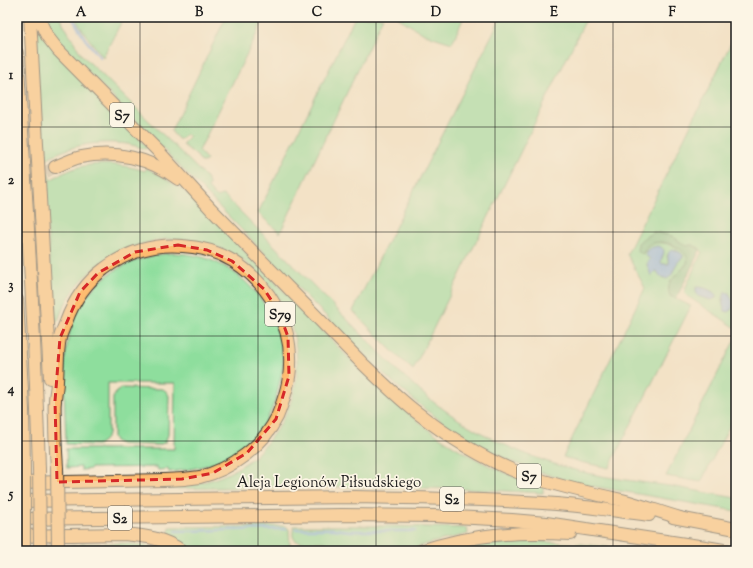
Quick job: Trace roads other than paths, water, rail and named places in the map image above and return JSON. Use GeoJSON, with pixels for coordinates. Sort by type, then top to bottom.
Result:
{"type":"FeatureCollection","features":[{"type":"Feature","properties":{"kind":"highway"},"geometry":{"type":"LineString","coordinates":[[30,17],[50,383],[55,401]]}},
{"type":"Feature","properties":{"kind":"highway","name":"S7"},"geometry":{"type":"LineString","coordinates":[[38,17],[47,36],[58,50],[160,153],[211,209],[370,371],[414,411],[430,423],[464,444],[498,463],[524,474],[568,488],[624,501],[680,518]]}},
{"type":"Feature","properties":{"kind":"highway"},"geometry":{"type":"LineString","coordinates":[[17,53],[36,366],[40,549]]}},
{"type":"Feature","properties":{"kind":"highway"},"geometry":{"type":"LineString","coordinates":[[55,167],[81,157],[94,155],[127,156],[157,166],[175,177],[211,209]]}},
{"type":"Feature","properties":{"kind":"highway","name":"S79"},"geometry":{"type":"LineString","coordinates":[[17,482],[156,480],[182,479],[199,477],[213,473],[235,462],[252,449],[266,434],[276,419],[284,401],[290,364],[288,337],[273,300],[253,277],[222,255],[207,250],[178,245],[150,247],[122,257],[98,273],[88,282],[80,292],[69,314],[60,338],[55,401],[56,468],[58,548]]}},
{"type":"Feature","properties":{"kind":"highway"},"geometry":{"type":"LineString","coordinates":[[17,300],[23,409],[24,549]]}},
{"type":"Feature","properties":{"kind":"highway"},"geometry":{"type":"LineString","coordinates":[[17,440],[24,469]]}},
{"type":"Feature","properties":{"kind":"highway","name":"Aleja Legionów Piłsudskiego"},"geometry":{"type":"LineString","coordinates":[[17,501],[355,497],[460,499],[544,503],[595,508],[680,518],[736,529]]}},
{"type":"Feature","properties":{"kind":"highway","name":"S2"},"geometry":{"type":"LineString","coordinates":[[17,519],[328,515],[435,516],[546,523],[729,551]]}},
{"type":"Feature","properties":{"kind":"highway"},"geometry":{"type":"LineString","coordinates":[[421,551],[460,540],[507,534],[610,533]]}},
{"type":"Feature","properties":{"kind":"highway"},"geometry":{"type":"LineString","coordinates":[[17,536],[137,535],[168,542],[182,551]]}},
{"type":"Feature","properties":{"kind":"water"},"geometry":{"type":"Polygon","coordinates":[[[657,246],[664,250],[661,261],[662,264],[669,264],[668,253],[673,249],[683,255],[683,258],[677,263],[672,274],[667,279],[660,276],[657,271],[655,271],[651,276],[647,264],[650,259],[646,256],[646,251],[657,246]]]}},
{"type":"Feature","properties":{"kind":"water"},"geometry":{"type":"Polygon","coordinates":[[[696,287],[710,290],[716,295],[716,298],[711,300],[698,296],[696,287]]]}},
{"type":"Feature","properties":{"kind":"water"},"geometry":{"type":"Polygon","coordinates":[[[725,292],[729,293],[733,303],[729,312],[725,311],[723,306],[725,292]]]}},
{"type":"Feature","properties":{"kind":"waterway"},"geometry":{"type":"LineString","coordinates":[[72,17],[85,39],[100,57]]}},
{"type":"Feature","properties":{"kind":"waterway"},"geometry":{"type":"LineString","coordinates":[[176,531],[286,529]]}},
{"type":"Feature","properties":{"kind":"waterway"},"geometry":{"type":"LineString","coordinates":[[295,529],[415,531]]}},
{"type":"Feature","properties":{"kind":"tunnel"},"geometry":{"type":"LineString","coordinates":[[17,194],[35,178],[55,167]]}}]}
